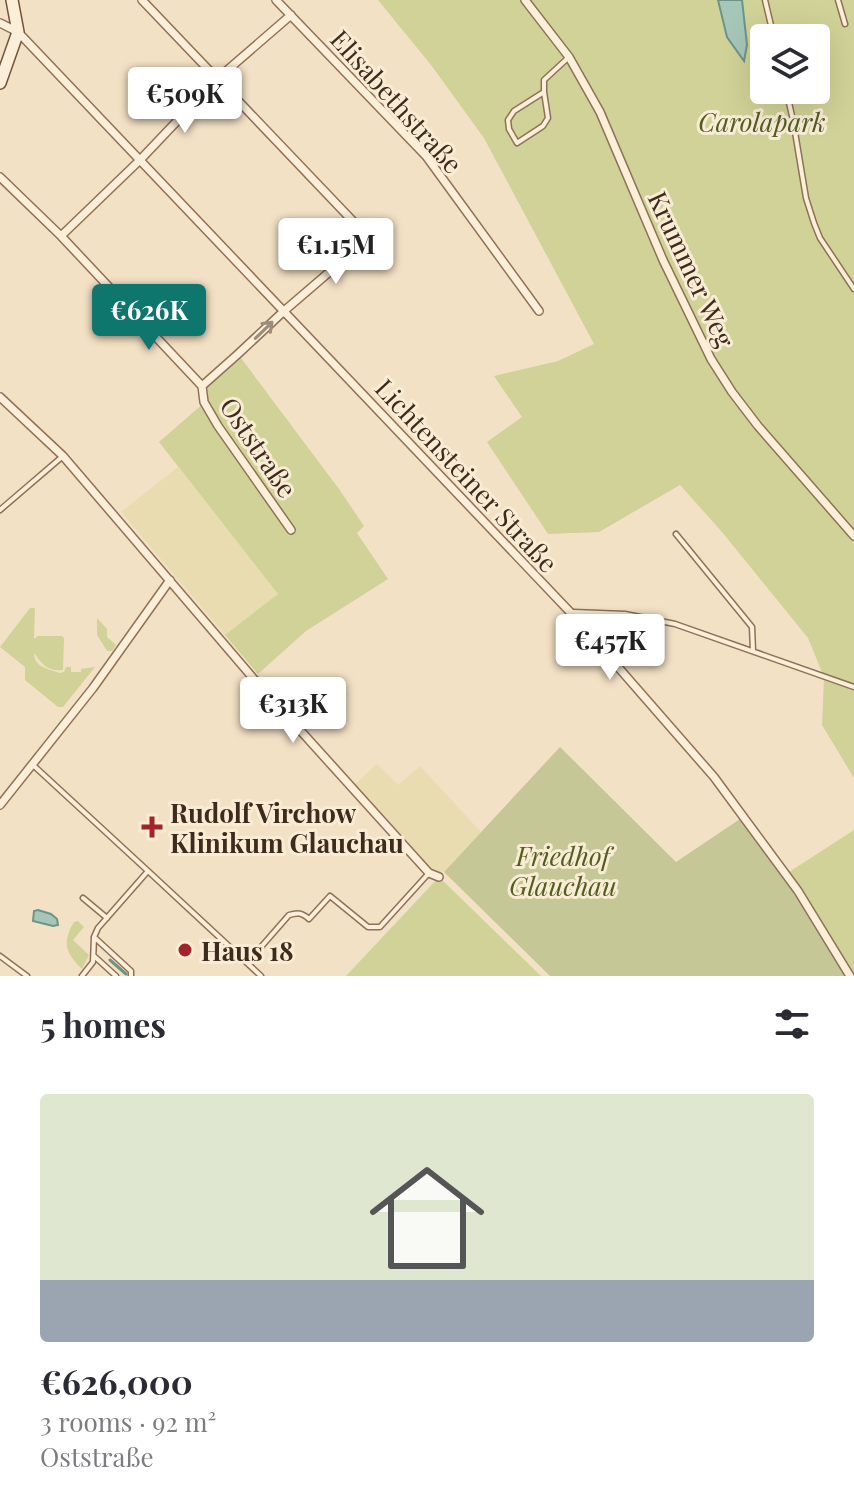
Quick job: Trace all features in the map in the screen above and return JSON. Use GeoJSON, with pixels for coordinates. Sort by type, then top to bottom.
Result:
{"type":"FeatureCollection","features":[{"type":"Feature","properties":{"kind":"street"},"geometry":{"type":"LineString","coordinates":[[0,83],[18,32],[12,0]]}},
{"type":"Feature","properties":{"kind":"street"},"geometry":{"type":"LineString","coordinates":[[142,0],[369,238],[202,386]]}},
{"type":"Feature","properties":{"kind":"street","name":"Elisabethstraße"},"geometry":{"type":"LineString","coordinates":[[276,0],[426,156],[539,311]]}},
{"type":"Feature","properties":{"kind":"street","name":"Krummer Weg"},"geometry":{"type":"LineString","coordinates":[[525,0],[569,57],[600,112],[663,260],[711,359],[758,426],[854,536]]}},
{"type":"Feature","properties":{"kind":"street"},"geometry":{"type":"LineString","coordinates":[[61,236],[140,160],[217,79],[291,15]]}},
{"type":"Feature","properties":{"kind":"street","name":"Lichtensteiner Straße"},"geometry":{"type":"LineString","coordinates":[[0,23],[18,32],[570,612],[714,777],[798,891],[850,976]]}},
{"type":"Feature","properties":{"kind":"street","name":"Oststraße"},"geometry":{"type":"LineString","coordinates":[[0,177],[61,236],[202,386],[204,402],[218,426],[291,530]]}},
{"type":"Feature","properties":{"kind":"street"},"geometry":{"type":"LineString","coordinates":[[0,398],[63,456],[253,678],[429,873],[439,877]]}},
{"type":"Feature","properties":{"kind":"street"},"geometry":{"type":"LineString","coordinates":[[0,805],[114,659],[170,580]]}},
{"type":"Feature","properties":{"kind":"lane"},"geometry":{"type":"LineString","coordinates":[[765,0],[771,24]]}},
{"type":"Feature","properties":{"kind":"lane"},"geometry":{"type":"LineString","coordinates":[[838,0],[845,24]]}},
{"type":"Feature","properties":{"kind":"lane"},"geometry":{"type":"LineString","coordinates":[[544,92],[514,111],[508,120],[517,143],[543,126],[548,118],[544,80],[569,57]]}},
{"type":"Feature","properties":{"kind":"lane"},"geometry":{"type":"LineString","coordinates":[[789,104],[806,198],[814,223],[820,238],[854,289]]}},
{"type":"Feature","properties":{"kind":"lane"},"geometry":{"type":"LineString","coordinates":[[0,510],[63,456]]}},
{"type":"Feature","properties":{"kind":"lane"},"geometry":{"type":"LineString","coordinates":[[676,534],[752,627],[753,651]]}},
{"type":"Feature","properties":{"kind":"lane"},"geometry":{"type":"LineString","coordinates":[[570,612],[625,614],[675,624],[854,687]]}},
{"type":"Feature","properties":{"kind":"lane"},"geometry":{"type":"LineString","coordinates":[[33,765],[261,976]]}},
{"type":"Feature","properties":{"kind":"lane"},"geometry":{"type":"LineString","coordinates":[[82,976],[93,962],[94,937],[98,928],[148,871]]}},
{"type":"Feature","properties":{"kind":"lane"},"geometry":{"type":"LineString","coordinates":[[247,963],[289,915],[303,914],[309,919],[330,896],[368,927],[380,927],[429,873]]}},
{"type":"Feature","properties":{"kind":"lane"},"geometry":{"type":"LineString","coordinates":[[83,898],[107,918]]}},
{"type":"Feature","properties":{"kind":"lane"},"geometry":{"type":"LineString","coordinates":[[94,937],[131,971],[131,976]]}},
{"type":"Feature","properties":{"kind":"lane"},"geometry":{"type":"LineString","coordinates":[[0,956],[27,976]]}},
{"type":"Feature","properties":{"kind":"lane"},"geometry":{"type":"LineString","coordinates":[[94,956],[116,976]]}},
{"type":"Feature","properties":{"kind":"shaded area"},"geometry":{"type":"Polygon","coordinates":[[[718,0],[742,0],[747,45],[744,61],[727,37],[718,0]]]}},
{"type":"Feature","properties":{"kind":"shaded area"},"geometry":{"type":"Polygon","coordinates":[[[178,467],[279,595],[225,635],[121,512],[178,467]]]}},
{"type":"Feature","properties":{"kind":"shaded area"},"geometry":{"type":"Polygon","coordinates":[[[377,764],[398,785],[420,766],[481,832],[439,877],[353,786],[377,764]]]}},
{"type":"Feature","properties":{"kind":"shaded area"},"geometry":{"type":"Polygon","coordinates":[[[34,911],[51,914],[58,925],[33,921],[34,911]]]}},
{"type":"Feature","properties":{"kind":"green space","name":"Carolapark"},"geometry":{"type":"Polygon","coordinates":[[[378,0],[854,0],[854,778],[822,725],[824,677],[808,638],[680,485],[599,532],[548,534],[487,442],[522,417],[494,376],[558,361],[594,344],[484,138],[431,65],[378,0]]]}},
{"type":"Feature","properties":{"kind":"green space"},"geometry":{"type":"Polygon","coordinates":[[[238,354],[364,526],[357,533],[388,579],[306,631],[258,674],[225,635],[278,594],[159,442],[204,403],[202,386],[238,354]]]}},
{"type":"Feature","properties":{"kind":"green space"},"geometry":{"type":"Polygon","coordinates":[[[30,608],[35,608],[34,639],[38,636],[64,638],[63,670],[49,668],[34,653],[39,664],[60,673],[64,672],[66,667],[71,667],[71,672],[81,672],[81,669],[95,667],[63,707],[58,707],[25,680],[25,667],[0,647],[30,608]]]}},
{"type":"Feature","properties":{"kind":"green space"},"geometry":{"type":"Polygon","coordinates":[[[97,618],[107,629],[107,637],[116,645],[112,651],[107,651],[97,635],[97,618]]]}},
{"type":"Feature","properties":{"kind":"green space","name":"Friedhof Glauchau"},"geometry":{"type":"Polygon","coordinates":[[[560,747],[676,862],[743,817],[798,891],[850,976],[550,976],[444,872],[560,747]]]}},
{"type":"Feature","properties":{"kind":"green space"},"geometry":{"type":"Polygon","coordinates":[[[854,830],[854,976],[850,976],[786,874],[854,830]]]}},
{"type":"Feature","properties":{"kind":"green space"},"geometry":{"type":"Polygon","coordinates":[[[439,877],[541,976],[346,976],[439,877]]]}},
{"type":"Feature","properties":{"kind":"green space"},"geometry":{"type":"Polygon","coordinates":[[[78,921],[84,927],[73,940],[89,955],[82,969],[67,947],[70,929],[78,921]]]}},
{"type":"Feature","properties":{"kind":"waterway"},"geometry":{"type":"LineString","coordinates":[[110,960],[126,974]]}},
{"type":"Feature","properties":{"kind":"place","name":"Rudolf Virchow Klinikum Glauchau"},"geometry":{"type":"Point","coordinates":[152,827]}},
{"type":"Feature","properties":{"kind":"place","name":"Haus 18"},"geometry":{"type":"Point","coordinates":[185,950]}}]}
